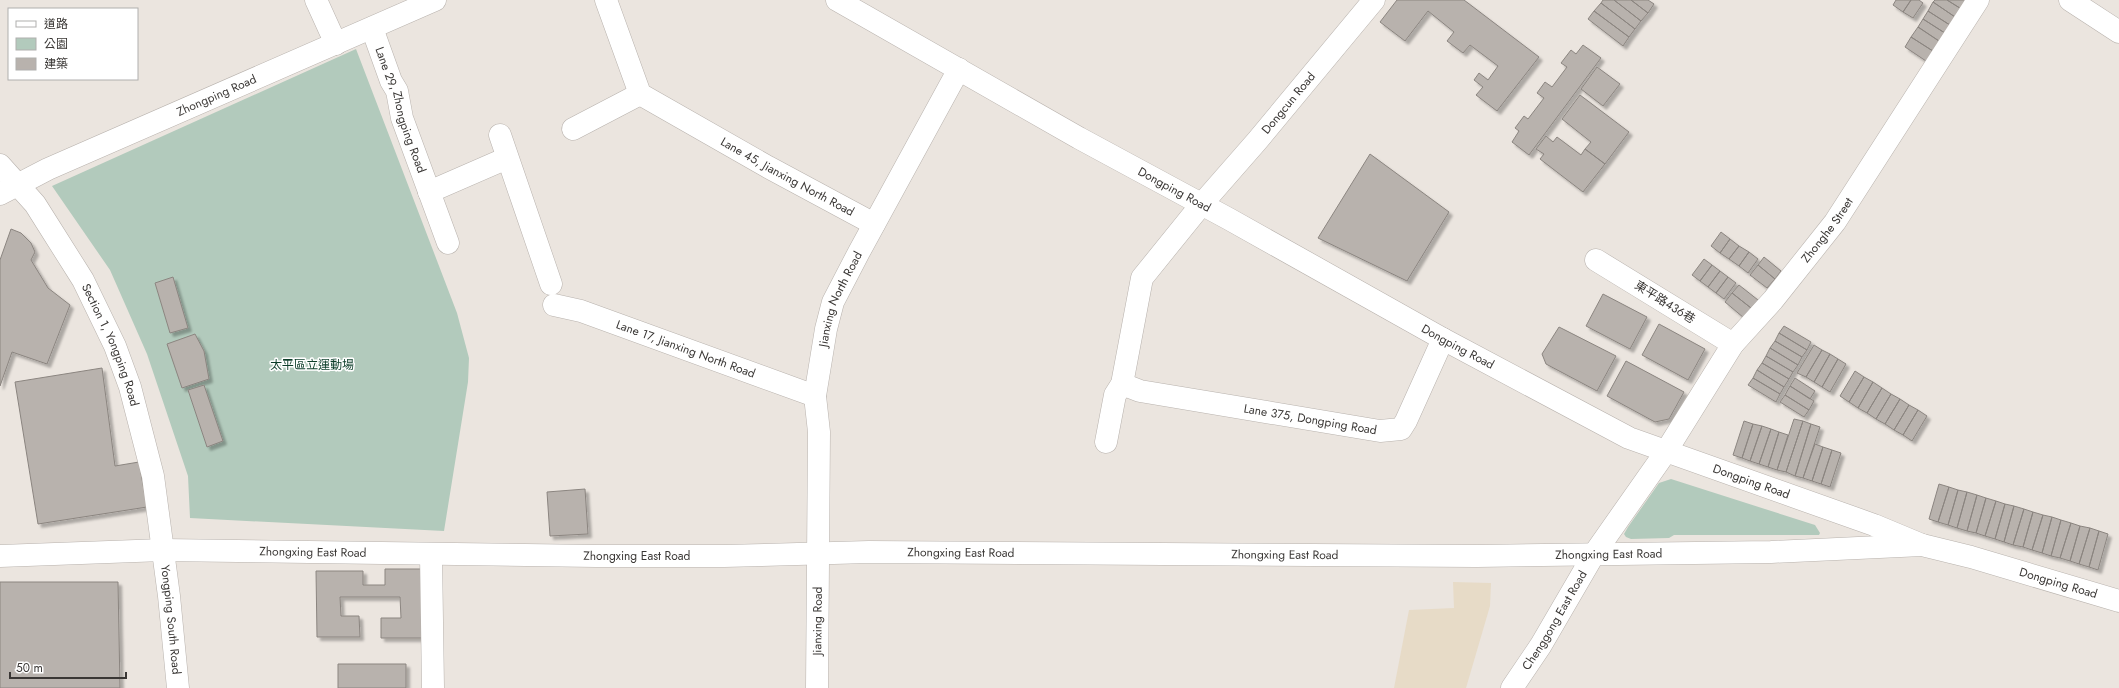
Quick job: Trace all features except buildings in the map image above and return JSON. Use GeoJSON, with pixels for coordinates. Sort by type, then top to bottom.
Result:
{"type":"FeatureCollection","features":[{"type":"Feature","properties":{"kind":"street"},"geometry":{"type":"LineString","coordinates":[[316,0],[336,44]]}},
{"type":"Feature","properties":{"kind":"street","name":"Zhongping Road"},"geometry":{"type":"LineString","coordinates":[[9,189],[55,166],[435,0]]}},
{"type":"Feature","properties":{"kind":"street"},"geometry":{"type":"LineString","coordinates":[[573,129],[640,94],[606,0]]}},
{"type":"Feature","properties":{"kind":"street","name":"Dongping Road"},"geometry":{"type":"LineString","coordinates":[[837,0],[1201,205],[1229,219],[1443,339],[1629,438],[1665,453],[1874,525],[1922,545],[1971,557],[2119,601]]}},
{"type":"Feature","properties":{"kind":"street","name":"Dongcun Road"},"geometry":{"type":"LineString","coordinates":[[1201,205],[1257,141],[1374,0]]}},
{"type":"Feature","properties":{"kind":"street","name":"Zhonghe Street"},"geometry":{"type":"LineString","coordinates":[[1665,453],[1733,344],[1773,300],[1835,222],[1978,0]]}},
{"type":"Feature","properties":{"kind":"street"},"geometry":{"type":"LineString","coordinates":[[2070,0],[2119,32]]}},
{"type":"Feature","properties":{"kind":"street","name":"Lane 29, Zhongping Road"},"geometry":{"type":"LineString","coordinates":[[372,28],[391,81],[397,91],[402,118],[448,243]]}},
{"type":"Feature","properties":{"kind":"street","name":"Jianxing North Road"},"geometry":{"type":"LineString","coordinates":[[819,554],[819,432],[815,396],[826,329],[833,302],[959,69]]}},
{"type":"Feature","properties":{"kind":"street","name":"Lane 45, Jianxing North Road"},"geometry":{"type":"LineString","coordinates":[[640,94],[874,224]]}},
{"type":"Feature","properties":{"kind":"street","name":"Lane 17, Jianxing North Road"},"geometry":{"type":"LineString","coordinates":[[500,135],[552,294],[581,311],[642,335],[745,369],[815,396]]}},
{"type":"Feature","properties":{"kind":"street"},"geometry":{"type":"LineString","coordinates":[[429,192],[507,158]]}},
{"type":"Feature","properties":{"kind":"street","name":"Section 1, Yongping Road"},"geometry":{"type":"LineString","coordinates":[[0,165],[9,189],[35,204],[65,249],[92,296],[115,346],[130,387],[146,447],[163,550]]}},
{"type":"Feature","properties":{"kind":"street"},"geometry":{"type":"LineString","coordinates":[[1106,442],[1115,395],[1122,384],[1142,278],[1201,205]]}},
{"type":"Feature","properties":{"kind":"street","name":"東平路436巷"},"geometry":{"type":"LineString","coordinates":[[1596,260],[1733,344]]}},
{"type":"Feature","properties":{"kind":"street","name":"Lane 375, Dongping Road"},"geometry":{"type":"LineString","coordinates":[[1122,384],[1140,391],[1380,431],[1401,429],[1443,339]]}},
{"type":"Feature","properties":{"kind":"street","name":"Chenggong East Road"},"geometry":{"type":"LineString","coordinates":[[1512,688],[1541,645],[1594,554],[1665,453]]}},
{"type":"Feature","properties":{"kind":"street","name":"Zhongxing East Road"},"geometry":{"type":"LineString","coordinates":[[0,556],[163,550],[431,555],[724,556],[869,552],[1477,556],[1814,551],[1922,545]]}},
{"type":"Feature","properties":{"kind":"street","name":"Yongping South Road"},"geometry":{"type":"LineString","coordinates":[[163,550],[170,596],[178,688]]}},
{"type":"Feature","properties":{"kind":"street","name":"Jianxing Road"},"geometry":{"type":"LineString","coordinates":[[817,688],[819,554]]}},
{"type":"Feature","properties":{"kind":"street"},"geometry":{"type":"LineString","coordinates":[[431,555],[433,688]]}},
{"type":"Feature","properties":{"kind":"shaded area"},"geometry":{"type":"Polygon","coordinates":[[[1453,582],[1491,583],[1490,606],[1466,688],[1394,688],[1409,610],[1454,608],[1453,582]]]}},
{"type":"Feature","properties":{"kind":"green space","name":"太平區立運動場"},"geometry":{"type":"Polygon","coordinates":[[[356,49],[457,313],[469,358],[468,382],[444,531],[190,518],[188,476],[147,354],[110,270],[52,186],[356,49]]]}},
{"type":"Feature","properties":{"kind":"green space"},"geometry":{"type":"Polygon","coordinates":[[[1671,479],[1815,525],[1820,533],[1819,535],[1674,535],[1669,538],[1631,539],[1626,537],[1624,534],[1628,527],[1659,483],[1671,479]]]}}]}
